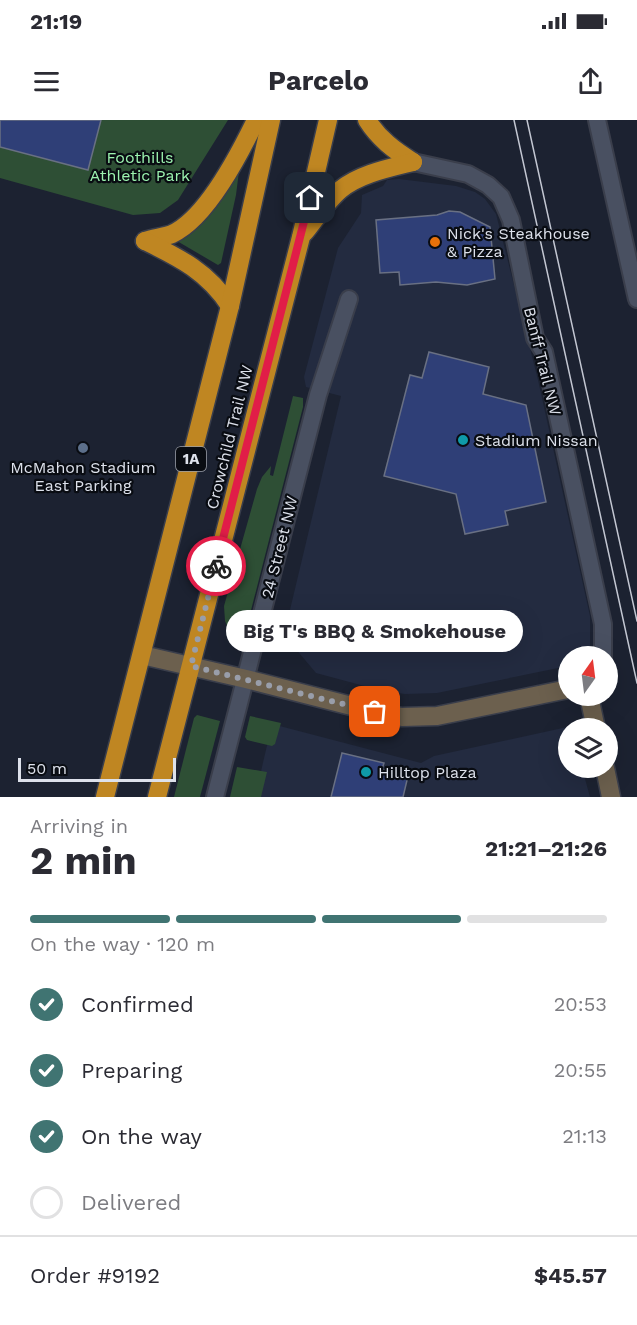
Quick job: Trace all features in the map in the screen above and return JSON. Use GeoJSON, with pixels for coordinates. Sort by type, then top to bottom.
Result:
{"type":"FeatureCollection","features":[{"type":"Feature","properties":{"kind":"highway"},"geometry":{"type":"LineString","coordinates":[[230,306],[219,289],[191,265],[145,241],[172,234],[191,220],[216,191],[256,120]]}},
{"type":"Feature","properties":{"kind":"highway","name":"Crowchild Trail NW"},"geometry":{"type":"LineString","coordinates":[[105,797],[230,306],[271,120]]}},
{"type":"Feature","properties":{"kind":"highway","name":"Crowchild Trail NW"},"geometry":{"type":"LineString","coordinates":[[157,797],[301,237],[328,120]]}},
{"type":"Feature","properties":{"kind":"highway"},"geometry":{"type":"LineString","coordinates":[[367,120],[375,133],[391,148],[413,162]]}},
{"type":"Feature","properties":{"kind":"highway"},"geometry":{"type":"LineString","coordinates":[[301,237],[340,190],[357,180],[413,162]]}},
{"type":"Feature","properties":{"kind":"street"},"geometry":{"type":"LineString","coordinates":[[597,120],[637,299]]}},
{"type":"Feature","properties":{"kind":"street","name":"Banff Trail NW"},"geometry":{"type":"LineString","coordinates":[[413,162],[477,178],[501,197],[511,220],[535,338],[544,352],[603,624],[603,646]]}},
{"type":"Feature","properties":{"kind":"street","name":"24 Street NW"},"geometry":{"type":"LineString","coordinates":[[215,797],[318,395],[349,299]]}},
{"type":"Feature","properties":{"kind":"street"},"geometry":{"type":"LineString","coordinates":[[142,655],[402,717],[437,716],[470,711],[558,691]]}},
{"type":"Feature","properties":{"kind":"street"},"geometry":{"type":"LineString","coordinates":[[606,778],[611,797]]}},
{"type":"Feature","properties":{"kind":"shaded area"},"geometry":{"type":"Polygon","coordinates":[[[399,179],[456,186],[475,192],[485,199],[496,214],[538,380],[590,616],[590,646],[558,646],[558,668],[437,693],[405,694],[383,691],[316,673],[284,635],[341,396],[306,387],[304,377],[338,248],[361,213],[362,195],[383,186],[387,180],[399,179]]]}},
{"type":"Feature","properties":{"kind":"shaded area"},"geometry":{"type":"Polygon","coordinates":[[[272,724],[421,763],[434,756],[558,729],[558,778],[585,778],[590,797],[255,797],[272,724]]]}},
{"type":"Feature","properties":{"kind":"green space","name":"Foothills Athletic Park"},"geometry":{"type":"Polygon","coordinates":[[[0,120],[228,120],[178,200],[160,213],[133,215],[0,178],[0,120]]]}},
{"type":"Feature","properties":{"kind":"green space"},"geometry":{"type":"Polygon","coordinates":[[[239,171],[221,263],[218,265],[177,241],[239,171]]]}},
{"type":"Feature","properties":{"kind":"green space"},"geometry":{"type":"Polygon","coordinates":[[[293,396],[303,398],[303,407],[245,632],[242,640],[234,642],[225,621],[224,606],[257,489],[262,477],[271,466],[270,475],[273,476],[293,396]]]}},
{"type":"Feature","properties":{"kind":"green space"},"geometry":{"type":"Polygon","coordinates":[[[197,715],[220,721],[200,797],[174,797],[194,718],[197,715]]]}},
{"type":"Feature","properties":{"kind":"green space"},"geometry":{"type":"Polygon","coordinates":[[[250,716],[281,723],[275,744],[272,746],[247,740],[245,737],[250,716]]]}},
{"type":"Feature","properties":{"kind":"green space"},"geometry":{"type":"Polygon","coordinates":[[[237,767],[267,772],[261,797],[230,797],[237,767]]]}},
{"type":"Feature","properties":{"kind":"building"},"geometry":{"type":"Polygon","coordinates":[[[0,120],[101,120],[88,170],[0,147],[0,120]]]}},
{"type":"Feature","properties":{"kind":"building","name":"Nick's Steakhouse & Pizza"},"geometry":{"type":"Polygon","coordinates":[[[449,211],[460,212],[490,227],[495,279],[467,285],[436,282],[400,285],[399,272],[380,273],[376,220],[437,215],[449,211]]]}},
{"type":"Feature","properties":{"kind":"building","name":"Stadium Nissan"},"geometry":{"type":"Polygon","coordinates":[[[429,352],[489,367],[483,394],[526,405],[546,502],[505,511],[508,525],[465,534],[456,494],[384,476],[410,375],[422,378],[429,352]]]}},
{"type":"Feature","properties":{"kind":"building","name":"Hilltop Plaza"},"geometry":{"type":"Polygon","coordinates":[[[342,753],[384,763],[382,769],[408,776],[403,797],[331,797],[342,753]]]}},
{"type":"Feature","properties":{"kind":"tram line"},"geometry":{"type":"LineString","coordinates":[[514,120],[637,683]]}},
{"type":"Feature","properties":{"kind":"tram line"},"geometry":{"type":"LineString","coordinates":[[527,120],[637,621]]}},
{"type":"Feature","properties":{"kind":"way so far"},"geometry":{"type":"LineString","coordinates":[[216,566],[191,666],[375,712]]}},
{"type":"Feature","properties":{"kind":"place","name":"Nick's Steakhouse & Pizza"},"geometry":{"type":"Point","coordinates":[435,242]}},
{"type":"Feature","properties":{"kind":"place","name":"Stadium Nissan"},"geometry":{"type":"Point","coordinates":[463,440]}},
{"type":"Feature","properties":{"kind":"place","name":"McMahon Stadium East Parking"},"geometry":{"type":"Point","coordinates":[83,448]}},
{"type":"Feature","properties":{"kind":"place","name":"Big T's BBQ & Smokehouse"},"geometry":{"type":"Point","coordinates":[375,712]}},
{"type":"Feature","properties":{"kind":"place","name":"Hilltop Plaza"},"geometry":{"type":"Point","coordinates":[366,772]}},
{"type":"Feature","properties":{"kind":"route"},"geometry":{"type":"LineString","coordinates":[[216,566],[310,198]]}}]}
